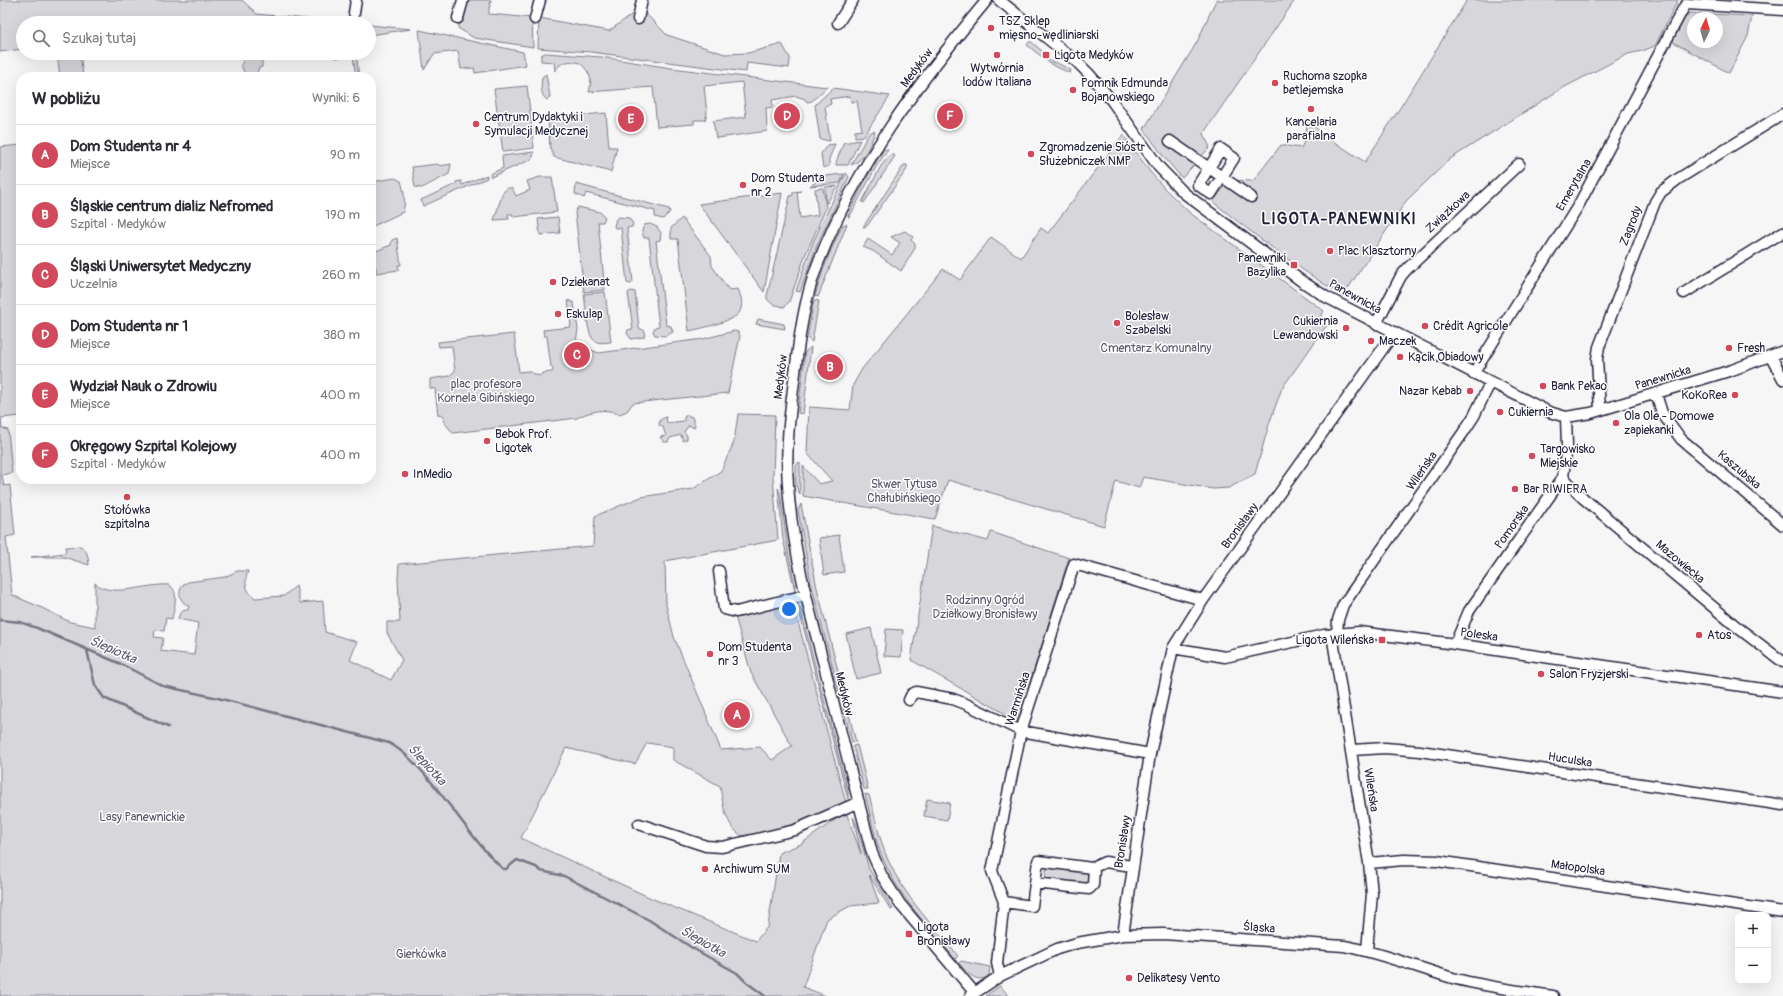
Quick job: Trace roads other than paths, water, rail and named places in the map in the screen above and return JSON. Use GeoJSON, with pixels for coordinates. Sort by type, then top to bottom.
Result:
{"type":"FeatureCollection","features":[{"type":"Feature","properties":{"kind":"street"},"geometry":{"type":"LineString","coordinates":[[354,13],[356,0]]}},
{"type":"Feature","properties":{"kind":"street"},"geometry":{"type":"LineString","coordinates":[[458,18],[462,0]]}},
{"type":"Feature","properties":{"kind":"street"},"geometry":{"type":"LineString","coordinates":[[534,19],[540,0]]}},
{"type":"Feature","properties":{"kind":"street"},"geometry":{"type":"LineString","coordinates":[[638,19],[642,0]]}},
{"type":"Feature","properties":{"kind":"street"},"geometry":{"type":"LineString","coordinates":[[838,23],[853,0]]}},
{"type":"Feature","properties":{"kind":"street","name":"Medyków"},"geometry":{"type":"LineString","coordinates":[[972,994],[913,921],[886,882],[872,852],[806,595],[792,525],[788,473],[790,407],[798,347],[807,296],[817,265],[861,172],[880,140],[927,74],[987,0]]}},
{"type":"Feature","properties":{"kind":"street","name":"Panewnicka"},"geometry":{"type":"LineString","coordinates":[[999,0],[1077,62],[1089,74],[1112,101],[1162,170],[1189,197],[1300,280],[1340,305],[1549,412],[1566,417],[1600,410],[1732,370],[1783,351]]}},
{"type":"Feature","properties":{"kind":"street","name":"Emerytalna"},"geometry":{"type":"LineString","coordinates":[[1473,374],[1578,206],[1686,6],[1783,10]]}},
{"type":"Feature","properties":{"kind":"street","name":"Zagrody"},"geometry":{"type":"LineString","coordinates":[[1600,410],[1597,359],[1599,347],[1661,192],[1678,179],[1783,114]]}},
{"type":"Feature","properties":{"kind":"street"},"geometry":{"type":"LineString","coordinates":[[1170,141],[1251,197]]}},
{"type":"Feature","properties":{"kind":"street"},"geometry":{"type":"LineString","coordinates":[[1189,197],[1221,149],[1234,158],[1211,194],[1198,185]]}},
{"type":"Feature","properties":{"kind":"street","name":"Związkowa"},"geometry":{"type":"LineString","coordinates":[[1376,324],[1401,276],[1407,269],[1519,164]]}},
{"type":"Feature","properties":{"kind":"street"},"geometry":{"type":"LineString","coordinates":[[1684,293],[1783,232]]}},
{"type":"Feature","properties":{"kind":"street","name":"Bronisławy"},"geometry":{"type":"LineString","coordinates":[[1123,935],[1132,866],[1150,754],[1173,648],[1203,600],[1394,333]]}},
{"type":"Feature","properties":{"kind":"street"},"geometry":{"type":"LineString","coordinates":[[1771,356],[1783,379]]}},
{"type":"Feature","properties":{"kind":"street","name":"Wileńska"},"geometry":{"type":"LineString","coordinates":[[1367,950],[1372,894],[1369,863],[1334,633],[1344,605],[1463,433],[1474,416],[1490,382]]}},
{"type":"Feature","properties":{"kind":"street","name":"Kaszubska"},"geometry":{"type":"LineString","coordinates":[[1656,394],[1662,413],[1681,439],[1783,525]]}},
{"type":"Feature","properties":{"kind":"street","name":"Pomorska"},"geometry":{"type":"LineString","coordinates":[[1454,644],[1469,611],[1563,477],[1567,446],[1566,417]]}},
{"type":"Feature","properties":{"kind":"street","name":"Mazowiecka"},"geometry":{"type":"LineString","coordinates":[[1563,477],[1583,498],[1737,627],[1783,662]]}},
{"type":"Feature","properties":{"kind":"street","name":"Warmińska"},"geometry":{"type":"LineString","coordinates":[[1000,976],[996,963],[1004,902],[992,871],[1021,731],[1074,564],[1203,600]]}},
{"type":"Feature","properties":{"kind":"street"},"geometry":{"type":"LineString","coordinates":[[719,572],[724,609],[730,612],[736,612],[806,595]]}},
{"type":"Feature","properties":{"kind":"street","name":"Poleska"},"geometry":{"type":"LineString","coordinates":[[1173,648],[1225,657],[1334,633],[1359,632],[1454,644],[1783,692]]}},
{"type":"Feature","properties":{"kind":"street"},"geometry":{"type":"LineString","coordinates":[[909,700],[912,694],[916,692],[953,699],[1021,731],[1150,754]]}},
{"type":"Feature","properties":{"kind":"street","name":"Huculska"},"geometry":{"type":"LineString","coordinates":[[1352,750],[1385,748],[1420,751],[1783,805]]}},
{"type":"Feature","properties":{"kind":"street"},"geometry":{"type":"LineString","coordinates":[[639,824],[706,846],[722,847],[795,830],[859,802]]}},
{"type":"Feature","properties":{"kind":"street","name":"Małopolska"},"geometry":{"type":"LineString","coordinates":[[1369,863],[1404,860],[1437,861],[1783,912]]}},
{"type":"Feature","properties":{"kind":"street"},"geometry":{"type":"LineString","coordinates":[[1004,902],[1032,906],[1038,861],[1094,868],[1105,862],[1132,866]]}},
{"type":"Feature","properties":{"kind":"street"},"geometry":{"type":"LineString","coordinates":[[1035,882],[1089,889],[1093,885],[1094,868]]}},
{"type":"Feature","properties":{"kind":"street","name":"Śląska"},"geometry":{"type":"LineString","coordinates":[[972,994],[1000,976],[1057,949],[1077,942],[1123,935],[1163,934],[1344,946],[1367,950],[1481,985],[1553,996]]}},
{"type":"Feature","properties":{"kind":"waterway","name":"Ślepiotka"},"geometry":{"type":"LineString","coordinates":[[0,620],[20,622],[37,628],[121,664],[163,686],[218,698],[389,743],[405,754],[419,767],[437,788],[473,836],[492,859],[503,869],[506,869],[517,860],[536,867],[541,871],[564,876],[649,920],[694,949],[737,973],[746,982],[765,996]]}},
{"type":"Feature","properties":{"kind":"waterway"},"geometry":{"type":"LineString","coordinates":[[87,650],[95,685],[104,698],[168,727]]}},
{"type":"Feature","properties":{"kind":"place","name":"TSZ Sklep mięsno-wędliniarski"},"geometry":{"type":"Point","coordinates":[991,28]}},
{"type":"Feature","properties":{"kind":"place","name":"Wytwórnia lodów Italiana"},"geometry":{"type":"Point","coordinates":[997,55]}},
{"type":"Feature","properties":{"kind":"place","name":"Ligota Medyków"},"geometry":{"type":"Point","coordinates":[1046,55]}},
{"type":"Feature","properties":{"kind":"place","name":"Ruchoma szopka betlejemska"},"geometry":{"type":"Point","coordinates":[1275,83]}},
{"type":"Feature","properties":{"kind":"place","name":"Pomnik Edmunda Bojanowskiego"},"geometry":{"type":"Point","coordinates":[1073,90]}},
{"type":"Feature","properties":{"kind":"place","name":"Kancelaria parafialna"},"geometry":{"type":"Point","coordinates":[1311,109]}},
{"type":"Feature","properties":{"kind":"place","name":"Dom Studenta nr 1"},"geometry":{"type":"Point","coordinates":[787,116]}},
{"type":"Feature","properties":{"kind":"place","name":"Okręgowy Szpital Kolejowy"},"geometry":{"type":"Point","coordinates":[950,116]}},
{"type":"Feature","properties":{"kind":"place","name":"Wydział Nauk o Zdrowiu"},"geometry":{"type":"Point","coordinates":[631,119]}},
{"type":"Feature","properties":{"kind":"place","name":"Centrum Dydaktyki i Symulacji Medycznej"},"geometry":{"type":"Point","coordinates":[476,124]}},
{"type":"Feature","properties":{"kind":"place","name":"Zgromadzenie Sióstr Służebniczek NMP"},"geometry":{"type":"Point","coordinates":[1031,154]}},
{"type":"Feature","properties":{"kind":"place","name":"Dom Studenta nr 2"},"geometry":{"type":"Point","coordinates":[743,185]}},
{"type":"Feature","properties":{"kind":"place","name":"Plac Klasztorny"},"geometry":{"type":"Point","coordinates":[1330,251]}},
{"type":"Feature","properties":{"kind":"place","name":"Panewniki Bazylika"},"geometry":{"type":"Point","coordinates":[1294,265]}},
{"type":"Feature","properties":{"kind":"place","name":"Dziekanat"},"geometry":{"type":"Point","coordinates":[553,282]}},
{"type":"Feature","properties":{"kind":"place","name":"Eskulap"},"geometry":{"type":"Point","coordinates":[558,314]}},
{"type":"Feature","properties":{"kind":"place","name":"Bolesław Szabelski"},"geometry":{"type":"Point","coordinates":[1117,323]}},
{"type":"Feature","properties":{"kind":"place","name":"Crédit Agricole"},"geometry":{"type":"Point","coordinates":[1425,326]}},
{"type":"Feature","properties":{"kind":"place","name":"Cukiernia Lewandowski"},"geometry":{"type":"Point","coordinates":[1346,328]}},
{"type":"Feature","properties":{"kind":"place","name":"Maczek"},"geometry":{"type":"Point","coordinates":[1371,341]}},
{"type":"Feature","properties":{"kind":"place","name":"Fresh"},"geometry":{"type":"Point","coordinates":[1729,348]}},
{"type":"Feature","properties":{"kind":"place","name":"Śląski Uniwersytet Medyczny"},"geometry":{"type":"Point","coordinates":[577,355]}},
{"type":"Feature","properties":{"kind":"place","name":"Kącik Obiadowy"},"geometry":{"type":"Point","coordinates":[1400,357]}},
{"type":"Feature","properties":{"kind":"place","name":"Śląskie centrum dializ Nefromed"},"geometry":{"type":"Point","coordinates":[830,367]}},
{"type":"Feature","properties":{"kind":"place","name":"Bank Pekao"},"geometry":{"type":"Point","coordinates":[1543,386]}},
{"type":"Feature","properties":{"kind":"place","name":"Nazar Kebab"},"geometry":{"type":"Point","coordinates":[1470,391]}},
{"type":"Feature","properties":{"kind":"place","name":"KoKoRea"},"geometry":{"type":"Point","coordinates":[1735,395]}},
{"type":"Feature","properties":{"kind":"place","name":"Cukiernia"},"geometry":{"type":"Point","coordinates":[1500,412]}},
{"type":"Feature","properties":{"kind":"place","name":"Ola Ole - Domowe zapiekanki"},"geometry":{"type":"Point","coordinates":[1616,423]}},
{"type":"Feature","properties":{"kind":"place","name":"Bebok Prof. Ligotek"},"geometry":{"type":"Point","coordinates":[487,441]}},
{"type":"Feature","properties":{"kind":"place","name":"Targowisko Miejskie"},"geometry":{"type":"Point","coordinates":[1532,456]}},
{"type":"Feature","properties":{"kind":"place","name":"InMedio"},"geometry":{"type":"Point","coordinates":[405,474]}},
{"type":"Feature","properties":{"kind":"place","name":"Bar RIWIERA"},"geometry":{"type":"Point","coordinates":[1515,489]}},
{"type":"Feature","properties":{"kind":"place","name":"Stołówka szpitalna"},"geometry":{"type":"Point","coordinates":[127,497]}},
{"type":"Feature","properties":{"kind":"place","name":"Atos"},"geometry":{"type":"Point","coordinates":[1699,635]}},
{"type":"Feature","properties":{"kind":"place","name":"Ligota Wileńska"},"geometry":{"type":"Point","coordinates":[1382,640]}},
{"type":"Feature","properties":{"kind":"place","name":"Dom Studenta nr 3"},"geometry":{"type":"Point","coordinates":[710,654]}},
{"type":"Feature","properties":{"kind":"place","name":"Salon Fryzjerski"},"geometry":{"type":"Point","coordinates":[1541,674]}},
{"type":"Feature","properties":{"kind":"place","name":"Dom Studenta nr 4"},"geometry":{"type":"Point","coordinates":[737,715]}},
{"type":"Feature","properties":{"kind":"place","name":"Archiwum SUM"},"geometry":{"type":"Point","coordinates":[705,869]}},
{"type":"Feature","properties":{"kind":"place","name":"Ligota Bronisławy"},"geometry":{"type":"Point","coordinates":[909,934]}},
{"type":"Feature","properties":{"kind":"place","name":"Delikatesy Vento"},"geometry":{"type":"Point","coordinates":[1129,978]}},
{"type":"Feature","properties":{"kind":"district","name":"LIGOTA-PANEWNIKI"},"geometry":{"type":"Point","coordinates":[1339,219]}},
{"type":"Feature","properties":{"kind":"park label","name":"Cmentarz Komunalny"},"geometry":{"type":"Point","coordinates":[1156,348]}},
{"type":"Feature","properties":{"kind":"park label","name":"plac profesora Kornela Gibińskiego"},"geometry":{"type":"Point","coordinates":[486,391]}},
{"type":"Feature","properties":{"kind":"park label","name":"Skwer Tytusa Chałubińskiego"},"geometry":{"type":"Point","coordinates":[904,491]}},
{"type":"Feature","properties":{"kind":"park label","name":"Rodzinny Ogród Działkowy Bronisławy"},"geometry":{"type":"Point","coordinates":[985,607]}},
{"type":"Feature","properties":{"kind":"park label","name":"Lasy Panewnickie"},"geometry":{"type":"Point","coordinates":[142,817]}},
{"type":"Feature","properties":{"kind":"park label","name":"Gierkówka"},"geometry":{"type":"Point","coordinates":[421,954]}}]}
